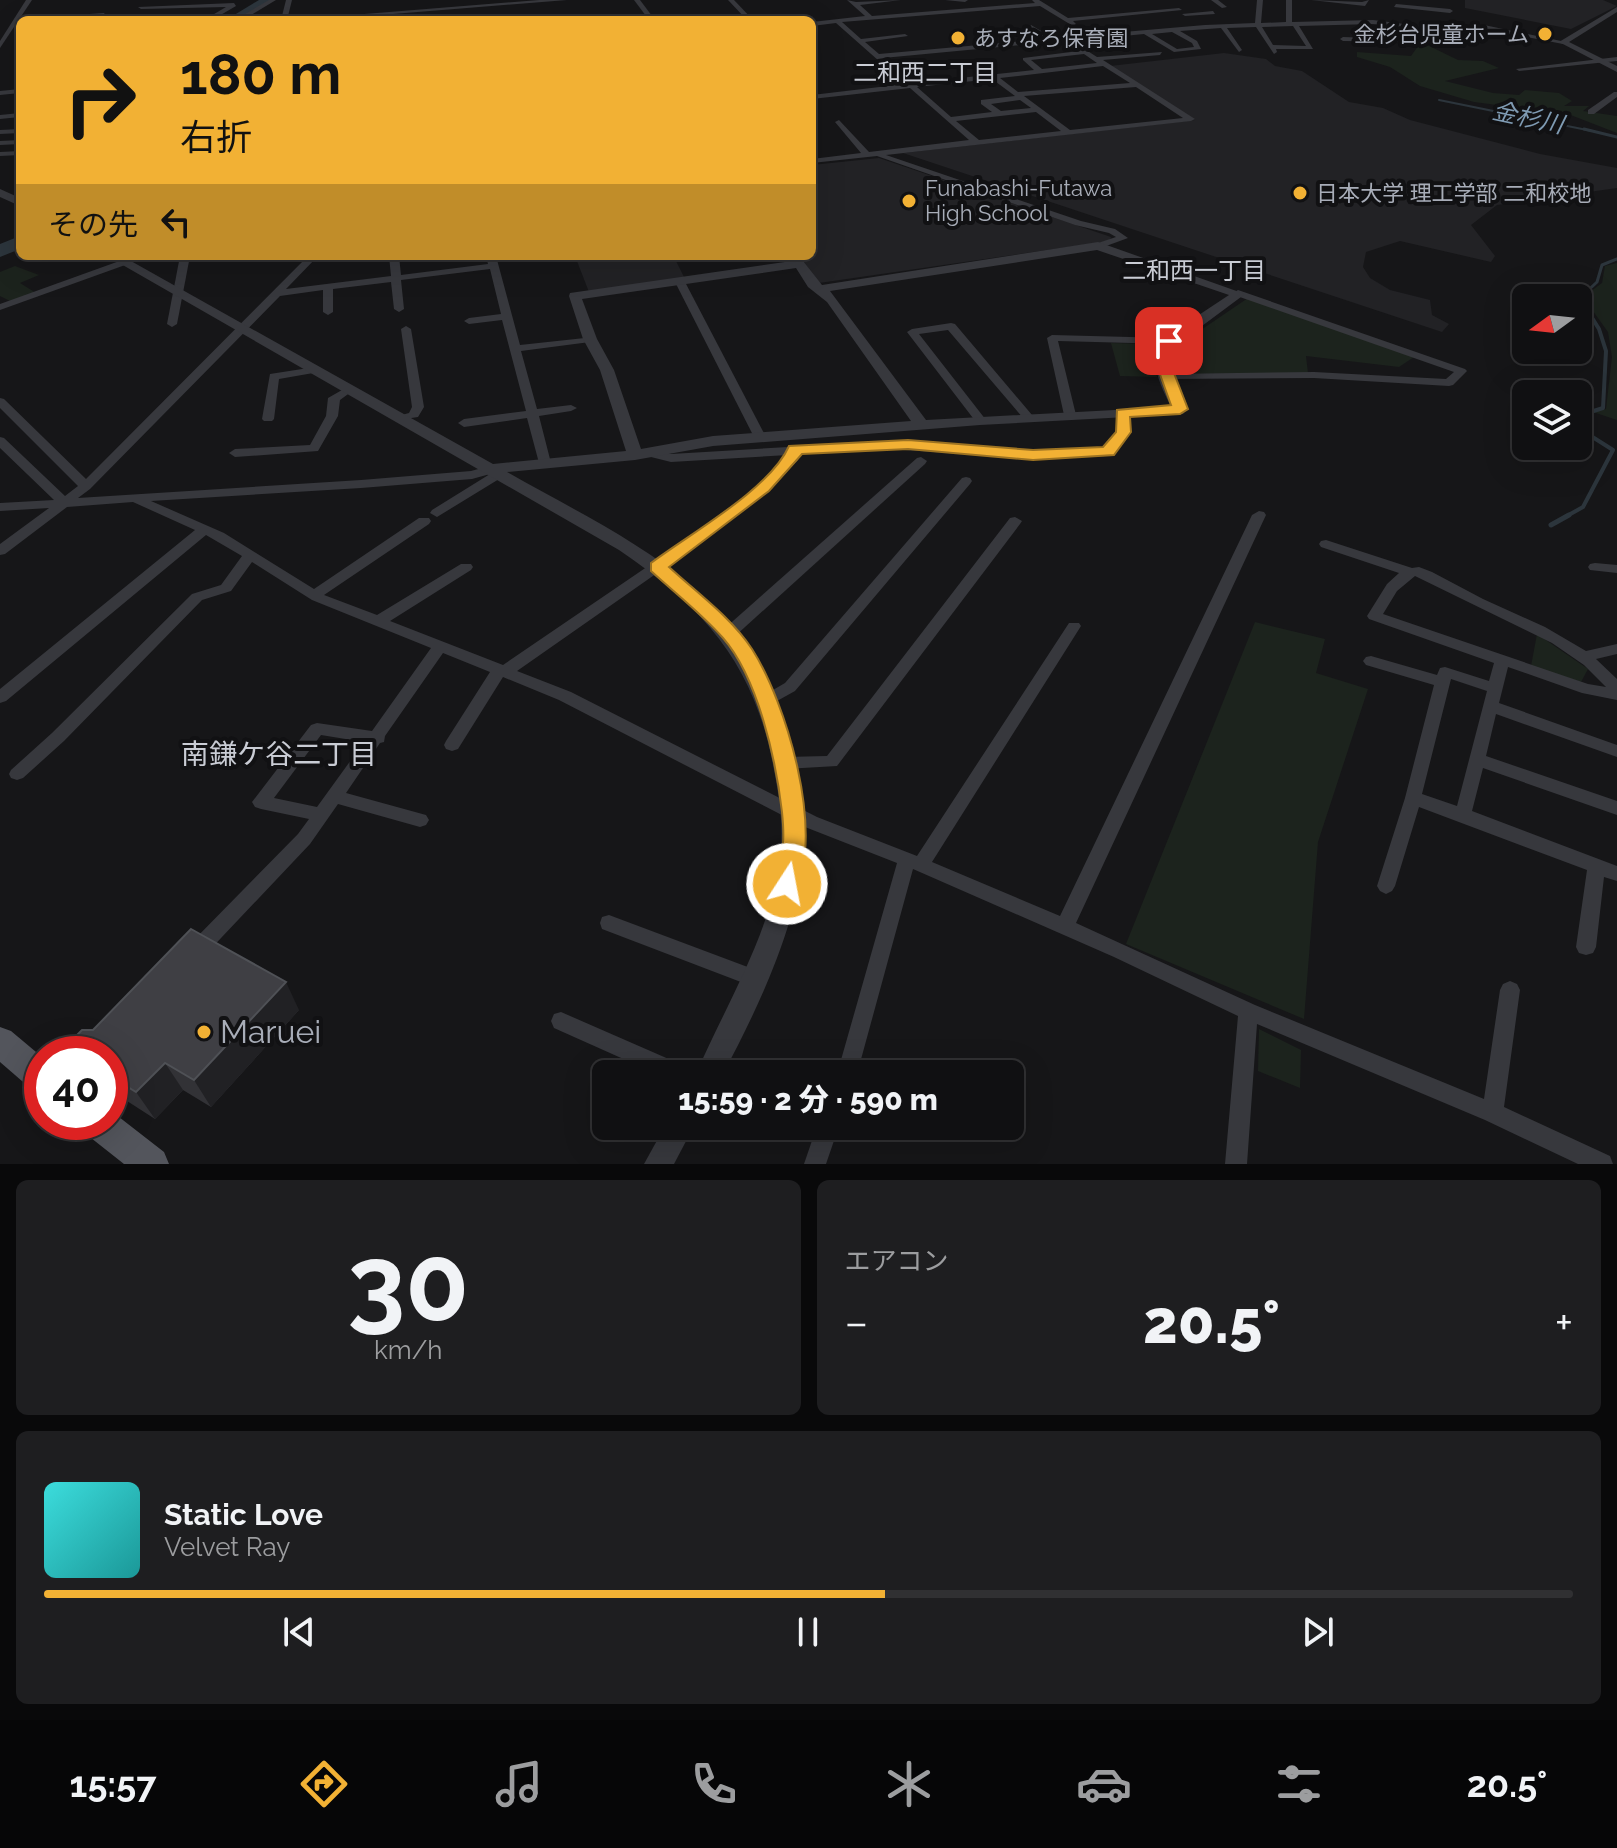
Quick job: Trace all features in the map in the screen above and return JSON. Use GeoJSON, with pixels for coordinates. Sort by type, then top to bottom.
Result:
{"type":"FeatureCollection","features":[{"type":"Feature","properties":{"kind":"main road"},"geometry":{"type":"LineString","coordinates":[[0,1042],[24,1062]]}},
{"type":"Feature","properties":{"kind":"main road"},"geometry":{"type":"LineString","coordinates":[[115,1140],[132,1158]]}},
{"type":"Feature","properties":{"kind":"street"},"geometry":{"type":"LineString","coordinates":[[245,16],[273,0]]}},
{"type":"Feature","properties":{"kind":"street"},"geometry":{"type":"LineString","coordinates":[[424,0],[428,16],[465,4],[564,0]]}},
{"type":"Feature","properties":{"kind":"street"},"geometry":{"type":"LineString","coordinates":[[731,0],[746,16]]}},
{"type":"Feature","properties":{"kind":"street"},"geometry":{"type":"LineString","coordinates":[[852,2],[898,0]]}},
{"type":"Feature","properties":{"kind":"street"},"geometry":{"type":"LineString","coordinates":[[948,0],[965,0]]}},
{"type":"Feature","properties":{"kind":"street"},"geometry":{"type":"LineString","coordinates":[[1005,0],[1015,6]]}},
{"type":"Feature","properties":{"kind":"street"},"geometry":{"type":"LineString","coordinates":[[1161,0],[1205,27]]}},
{"type":"Feature","properties":{"kind":"street"},"geometry":{"type":"LineString","coordinates":[[1214,0],[1224,7]]}},
{"type":"Feature","properties":{"kind":"street"},"geometry":{"type":"LineString","coordinates":[[1260,0],[1258,26],[1277,56]]}},
{"type":"Feature","properties":{"kind":"street"},"geometry":{"type":"LineString","coordinates":[[1271,47],[1311,48],[1292,24],[1289,0]]}},
{"type":"Feature","properties":{"kind":"street"},"geometry":{"type":"LineString","coordinates":[[1304,23],[1314,0],[1365,4],[1366,0]]}},
{"type":"Feature","properties":{"kind":"street"},"geometry":{"type":"LineString","coordinates":[[1436,0],[1456,2],[1437,30]]}},
{"type":"Feature","properties":{"kind":"street"},"geometry":{"type":"LineString","coordinates":[[142,6],[238,2]]}},
{"type":"Feature","properties":{"kind":"street"},"geometry":{"type":"LineString","coordinates":[[214,16],[238,2]]}},
{"type":"Feature","properties":{"kind":"street"},"geometry":{"type":"LineString","coordinates":[[852,2],[869,18]]}},
{"type":"Feature","properties":{"kind":"street"},"geometry":{"type":"LineString","coordinates":[[816,23],[1038,2],[1112,45]]}},
{"type":"Feature","properties":{"kind":"street"},"geometry":{"type":"LineString","coordinates":[[1026,5],[1042,16],[1059,14]]}},
{"type":"Feature","properties":{"kind":"street"},"geometry":{"type":"LineString","coordinates":[[1396,6],[1450,11]]}},
{"type":"Feature","properties":{"kind":"street"},"geometry":{"type":"LineString","coordinates":[[1563,42],[1617,9]]}},
{"type":"Feature","properties":{"kind":"street"},"geometry":{"type":"LineString","coordinates":[[1068,20],[1212,11],[1232,27]]}},
{"type":"Feature","properties":{"kind":"street"},"geometry":{"type":"LineString","coordinates":[[89,16],[104,15]]}},
{"type":"Feature","properties":{"kind":"street"},"geometry":{"type":"LineString","coordinates":[[1107,17],[1134,33]]}},
{"type":"Feature","properties":{"kind":"street"},"geometry":{"type":"LineString","coordinates":[[877,56],[1205,27],[1353,19],[1437,30],[1484,27],[1563,42],[1617,69]]}},
{"type":"Feature","properties":{"kind":"street"},"geometry":{"type":"LineString","coordinates":[[837,21],[975,143]]}},
{"type":"Feature","properties":{"kind":"street"},"geometry":{"type":"LineString","coordinates":[[0,27],[16,22]]}},
{"type":"Feature","properties":{"kind":"street"},"geometry":{"type":"LineString","coordinates":[[1,44],[16,22]]}},
{"type":"Feature","properties":{"kind":"street"},"geometry":{"type":"LineString","coordinates":[[1320,23],[1335,28],[1351,51]]}},
{"type":"Feature","properties":{"kind":"street"},"geometry":{"type":"LineString","coordinates":[[1031,27],[1052,41]]}},
{"type":"Feature","properties":{"kind":"street"},"geometry":{"type":"LineString","coordinates":[[1223,27],[1239,50]]}},
{"type":"Feature","properties":{"kind":"street"},"geometry":{"type":"LineString","coordinates":[[1145,32],[1176,51],[1198,49],[1195,42],[1173,30]]}},
{"type":"Feature","properties":{"kind":"street"},"geometry":{"type":"LineString","coordinates":[[859,41],[905,36]]}},
{"type":"Feature","properties":{"kind":"street"},"geometry":{"type":"LineString","coordinates":[[1343,39],[1376,37],[1407,41],[1404,36]]}},
{"type":"Feature","properties":{"kind":"street"},"geometry":{"type":"LineString","coordinates":[[1376,37],[1387,50]]}},
{"type":"Feature","properties":{"kind":"street"},"geometry":{"type":"LineString","coordinates":[[816,160],[1191,119],[1066,40]]}},
{"type":"Feature","properties":{"kind":"street"},"geometry":{"type":"LineString","coordinates":[[964,48],[979,61]]}},
{"type":"Feature","properties":{"kind":"street"},"geometry":{"type":"LineString","coordinates":[[934,51],[946,61]]}},
{"type":"Feature","properties":{"kind":"street"},"geometry":{"type":"LineString","coordinates":[[1041,72],[1025,59],[1086,52]]}},
{"type":"Feature","properties":{"kind":"street"},"geometry":{"type":"LineString","coordinates":[[816,97],[1041,72],[1160,53]]}},
{"type":"Feature","properties":{"kind":"street"},"geometry":{"type":"LineString","coordinates":[[1519,69],[1617,59]]}},
{"type":"Feature","properties":{"kind":"street"},"geometry":{"type":"LineString","coordinates":[[994,77],[1069,133]]}},
{"type":"Feature","properties":{"kind":"street"},"geometry":{"type":"LineString","coordinates":[[999,114],[984,102],[1137,85]]}},
{"type":"Feature","properties":{"kind":"street"},"geometry":{"type":"LineString","coordinates":[[1591,112],[1617,94]]}},
{"type":"Feature","properties":{"kind":"street"},"geometry":{"type":"LineString","coordinates":[[950,119],[1037,110]]}},
{"type":"Feature","properties":{"kind":"street"},"geometry":{"type":"LineString","coordinates":[[820,289],[1098,246],[1123,238],[1112,231],[1078,223],[872,155],[839,122]]}},
{"type":"Feature","properties":{"kind":"street"},"geometry":{"type":"LineString","coordinates":[[1098,246],[1461,371],[1449,383],[1314,375],[1166,377]]}},
{"type":"Feature","properties":{"kind":"street"},"geometry":{"type":"LineString","coordinates":[[0,307],[117,260]]}},
{"type":"Feature","properties":{"kind":"street"},"geometry":{"type":"LineString","coordinates":[[121,260],[496,471],[657,567],[729,633],[744,652],[764,697],[785,763],[795,844],[787,884],[754,978],[734,1030],[717,1060]]}},
{"type":"Feature","properties":{"kind":"street"},"geometry":{"type":"LineString","coordinates":[[172,324],[184,260]]}},
{"type":"Feature","properties":{"kind":"street"},"geometry":{"type":"LineString","coordinates":[[0,551],[86,486],[143,432],[309,260]]}},
{"type":"Feature","properties":{"kind":"street"},"geometry":{"type":"LineString","coordinates":[[394,260],[399,309]]}},
{"type":"Feature","properties":{"kind":"street"},"geometry":{"type":"LineString","coordinates":[[635,455],[607,370],[590,339],[575,296],[680,282],[796,260],[832,299],[921,424]]}},
{"type":"Feature","properties":{"kind":"street"},"geometry":{"type":"LineString","coordinates":[[276,293],[396,278],[492,261],[545,463]]}},
{"type":"Feature","properties":{"kind":"street"},"geometry":{"type":"LineString","coordinates":[[680,282],[760,437]]}},
{"type":"Feature","properties":{"kind":"street"},"geometry":{"type":"LineString","coordinates":[[328,287],[328,312]]}},
{"type":"Feature","properties":{"kind":"street"},"geometry":{"type":"LineString","coordinates":[[0,507],[472,475],[545,463],[651,453],[713,441],[921,424],[1180,409],[1160,355],[1169,341],[1238,297],[1238,293]]}},
{"type":"Feature","properties":{"kind":"street"},"geometry":{"type":"LineString","coordinates":[[469,321],[506,316]]}},
{"type":"Feature","properties":{"kind":"street"},"geometry":{"type":"LineString","coordinates":[[980,420],[912,332],[951,326],[1028,417]]}},
{"type":"Feature","properties":{"kind":"street"},"geometry":{"type":"LineString","coordinates":[[402,418],[414,415],[418,407],[406,329]]}},
{"type":"Feature","properties":{"kind":"street"},"geometry":{"type":"LineString","coordinates":[[1070,415],[1052,338],[1169,341]]}},
{"type":"Feature","properties":{"kind":"street"},"geometry":{"type":"LineString","coordinates":[[515,349],[590,339]]}},
{"type":"Feature","properties":{"kind":"street"},"geometry":{"type":"LineString","coordinates":[[268,419],[274,376],[315,370]]}},
{"type":"Feature","properties":{"kind":"street"},"geometry":{"type":"LineString","coordinates":[[235,453],[314,448],[332,416],[334,398],[349,389]]}},
{"type":"Feature","properties":{"kind":"street"},"geometry":{"type":"LineString","coordinates":[[0,401],[86,486]]}},
{"type":"Feature","properties":{"kind":"street"},"geometry":{"type":"LineString","coordinates":[[464,423],[571,408]]}},
{"type":"Feature","properties":{"kind":"street"},"geometry":{"type":"LineString","coordinates":[[651,453],[671,458],[908,445],[1033,455],[1108,452],[1124,432],[1122,413]]}},
{"type":"Feature","properties":{"kind":"street"},"geometry":{"type":"LineString","coordinates":[[143,432],[163,431]]}},
{"type":"Feature","properties":{"kind":"street"},"geometry":{"type":"LineString","coordinates":[[0,441],[63,501]]}},
{"type":"Feature","properties":{"kind":"street"},"geometry":{"type":"LineString","coordinates":[[452,745],[502,672],[657,567],[764,488],[794,457],[795,449]]}},
{"type":"Feature","properties":{"kind":"street"},"geometry":{"type":"LineString","coordinates":[[729,633],[921,461]]}},
{"type":"Feature","properties":{"kind":"street"},"geometry":{"type":"LineString","coordinates":[[314,595],[496,471]]}},
{"type":"Feature","properties":{"kind":"street"},"geometry":{"type":"LineString","coordinates":[[764,697],[777,695],[790,687],[966,481]]}},
{"type":"Feature","properties":{"kind":"street"},"geometry":{"type":"LineString","coordinates":[[138,500],[204,530],[314,595],[439,648],[565,696],[811,822],[914,862],[1248,1011],[1493,1113],[1602,1164]]}},
{"type":"Feature","properties":{"kind":"street"},"geometry":{"type":"LineString","coordinates":[[1064,928],[1259,515]]}},
{"type":"Feature","properties":{"kind":"street"},"geometry":{"type":"LineString","coordinates":[[785,763],[831,762],[1015,521]]}},
{"type":"Feature","properties":{"kind":"street"},"geometry":{"type":"LineString","coordinates":[[0,697],[204,530]]}},
{"type":"Feature","properties":{"kind":"street"},"geometry":{"type":"LineString","coordinates":[[1326,544],[1409,572],[1419,571],[1485,606],[1532,624],[1583,657],[1617,692]]}},
{"type":"Feature","properties":{"kind":"street"},"geometry":{"type":"LineString","coordinates":[[17,774],[197,597],[226,588],[249,556]]}},
{"type":"Feature","properties":{"kind":"street"},"geometry":{"type":"LineString","coordinates":[[377,622],[466,567]]}},
{"type":"Feature","properties":{"kind":"street"},"geometry":{"type":"LineString","coordinates":[[1595,567],[1617,569]]}},
{"type":"Feature","properties":{"kind":"street"},"geometry":{"type":"LineString","coordinates":[[1409,572],[1393,585],[1374,616],[1587,689],[1617,692]]}},
{"type":"Feature","properties":{"kind":"street"},"geometry":{"type":"LineString","coordinates":[[851,1060],[914,862],[1074,626]]}},
{"type":"Feature","properties":{"kind":"street"},"geometry":{"type":"LineString","coordinates":[[185,963],[304,839],[439,648]]}},
{"type":"Feature","properties":{"kind":"street"},"geometry":{"type":"LineString","coordinates":[[1583,657],[1617,649]]}},
{"type":"Feature","properties":{"kind":"street"},"geometry":{"type":"LineString","coordinates":[[1371,661],[1442,682]]}},
{"type":"Feature","properties":{"kind":"street"},"geometry":{"type":"LineString","coordinates":[[1463,815],[1502,661]]}},
{"type":"Feature","properties":{"kind":"street"},"geometry":{"type":"LineString","coordinates":[[1386,886],[1413,798],[1445,672],[1494,688]]}},
{"type":"Feature","properties":{"kind":"street"},"geometry":{"type":"LineString","coordinates":[[1490,706],[1617,751]]}},
{"type":"Feature","properties":{"kind":"street"},"geometry":{"type":"LineString","coordinates":[[321,815],[261,802],[317,729],[378,738]]}},
{"type":"Feature","properties":{"kind":"street"},"geometry":{"type":"LineString","coordinates":[[1477,759],[1617,808]]}},
{"type":"Feature","properties":{"kind":"street"},"geometry":{"type":"LineString","coordinates":[[335,796],[420,820]]}},
{"type":"Feature","properties":{"kind":"street"},"geometry":{"type":"LineString","coordinates":[[1413,798],[1617,874]]}},
{"type":"Feature","properties":{"kind":"street"},"geometry":{"type":"LineString","coordinates":[[1586,947],[1596,866]]}},
{"type":"Feature","properties":{"kind":"street"},"geometry":{"type":"LineString","coordinates":[[609,923],[754,978]]}},
{"type":"Feature","properties":{"kind":"street"},"geometry":{"type":"LineString","coordinates":[[1493,1113],[1510,990]]}},
{"type":"Feature","properties":{"kind":"street"},"geometry":{"type":"LineString","coordinates":[[1236,1164],[1248,1011]]}},
{"type":"Feature","properties":{"kind":"street"},"geometry":{"type":"LineString","coordinates":[[561,1021],[649,1060]]}},
{"type":"Feature","properties":{"kind":"street"},"geometry":{"type":"LineString","coordinates":[[658,1164],[672,1140]]}},
{"type":"Feature","properties":{"kind":"street"},"geometry":{"type":"LineString","coordinates":[[815,1164],[823,1140]]}},
{"type":"Feature","properties":{"kind":"shaded area"},"geometry":{"type":"Polygon","coordinates":[[[1465,0],[1603,0],[1617,6],[1571,29],[1465,8],[1465,0]]]}},
{"type":"Feature","properties":{"kind":"shaded area"},"geometry":{"type":"Polygon","coordinates":[[[1421,42],[1458,60],[1483,61],[1499,68],[1445,81],[1493,93],[1519,95],[1525,90],[1559,93],[1572,101],[1564,106],[1589,106],[1583,111],[1617,116],[1617,133],[1568,114],[1474,102],[1420,86],[1390,67],[1357,57],[1357,52],[1411,56],[1421,42]]]}},
{"type":"Feature","properties":{"kind":"shaded area","name":"日本大学 理工学部 二和校地"},"geometry":{"type":"Polygon","coordinates":[[[1224,53],[1266,59],[1275,66],[1302,71],[1349,102],[1383,108],[1410,120],[1540,154],[1617,168],[1617,188],[1497,205],[1471,225],[1495,256],[1491,262],[1400,241],[1366,252],[1363,267],[1370,278],[1390,290],[1430,300],[1432,315],[1449,324],[1442,332],[903,153],[1195,120],[1110,66],[1224,53]]]}},
{"type":"Feature","properties":{"kind":"shaded area","name":"Funabashi-Futawa High School"},"geometry":{"type":"Polygon","coordinates":[[[879,158],[1111,237],[1110,241],[819,283],[801,260],[816,260],[816,165],[879,158]]]}},
{"type":"Feature","properties":{"kind":"shaded area"},"geometry":{"type":"Polygon","coordinates":[[[577,260],[684,260],[676,261],[685,279],[589,292],[577,260]]]}},
{"type":"Feature","properties":{"kind":"shaded area"},"geometry":{"type":"Polygon","coordinates":[[[1617,263],[1617,420],[1593,412],[1606,409],[1612,357],[1608,332],[1592,310],[1592,290],[1602,283],[1605,266],[1617,263]]]}},
{"type":"Feature","properties":{"kind":"shaded area"},"geometry":{"type":"Polygon","coordinates":[[[15,266],[39,275],[20,283],[36,293],[12,302],[0,296],[0,272],[15,266]]]}},
{"type":"Feature","properties":{"kind":"shaded area"},"geometry":{"type":"Polygon","coordinates":[[[1248,298],[1414,357],[1399,367],[1306,356],[1308,373],[1175,374],[1170,351],[1248,298]]]}},
{"type":"Feature","properties":{"kind":"shaded area"},"geometry":{"type":"Polygon","coordinates":[[[1111,343],[1146,344],[1154,348],[1152,359],[1157,377],[1120,376],[1111,343]]]}},
{"type":"Feature","properties":{"kind":"shaded area"},"geometry":{"type":"Polygon","coordinates":[[[1255,622],[1325,639],[1316,673],[1368,689],[1318,842],[1304,1019],[1126,944],[1255,622]]]}},
{"type":"Feature","properties":{"kind":"shaded area"},"geometry":{"type":"Polygon","coordinates":[[[1537,634],[1588,669],[1581,682],[1531,666],[1537,634]]]}},
{"type":"Feature","properties":{"kind":"shaded area"},"geometry":{"type":"Polygon","coordinates":[[[1259,1029],[1301,1050],[1300,1088],[1258,1071],[1259,1029]]]}},
{"type":"Feature","properties":{"kind":"building","name":"Maruei"},"geometry":{"type":"Polygon","coordinates":[[[191,929],[286,982],[194,1080],[165,1063],[136,1092],[128,1087],[128,1036],[76,1036],[82,1030],[93,1030],[191,929]]]}},
{"type":"Feature","properties":{"kind":"waterway"},"geometry":{"type":"LineString","coordinates":[[239,16],[268,0]]}},
{"type":"Feature","properties":{"kind":"waterway","name":"金杉川"},"geometry":{"type":"LineString","coordinates":[[1439,100],[1592,131]]}},
{"type":"Feature","properties":{"kind":"waterway","name":"金杉川"},"geometry":{"type":"LineString","coordinates":[[1584,129],[1617,137]]}},
{"type":"Feature","properties":{"kind":"waterway"},"geometry":{"type":"LineString","coordinates":[[0,251],[16,244]]}},
{"type":"Feature","properties":{"kind":"waterway"},"geometry":{"type":"LineString","coordinates":[[1592,287],[1597,282],[1602,265],[1617,259]]}},
{"type":"Feature","properties":{"kind":"waterway"},"geometry":{"type":"LineString","coordinates":[[1565,517],[1583,507],[1613,450],[1583,431],[1581,415],[1603,408],[1606,351],[1592,318]]}},
{"type":"Feature","properties":{"kind":"waterway"},"geometry":{"type":"LineString","coordinates":[[1551,525],[1569,515]]}},
{"type":"Feature","properties":{"kind":"place","name":"金杉台児童ホーム"},"geometry":{"type":"Point","coordinates":[1545,34]}},
{"type":"Feature","properties":{"kind":"place","name":"あすなろ保育園"},"geometry":{"type":"Point","coordinates":[958,38]}},
{"type":"Feature","properties":{"kind":"place","name":"日本大学 理工学部 二和校地"},"geometry":{"type":"Point","coordinates":[1300,193]}},
{"type":"Feature","properties":{"kind":"place","name":"Funabashi-Futawa High School"},"geometry":{"type":"Point","coordinates":[909,201]}},
{"type":"Feature","properties":{"kind":"place","name":"Maruei"},"geometry":{"type":"Point","coordinates":[204,1032]}},
{"type":"Feature","properties":{"kind":"district","name":"二和西二丁目"},"geometry":{"type":"Point","coordinates":[925,73]}},
{"type":"Feature","properties":{"kind":"district","name":"二和西一丁目"},"geometry":{"type":"Point","coordinates":[1194,271]}},
{"type":"Feature","properties":{"kind":"district","name":"南鎌ケ谷二丁目"},"geometry":{"type":"Point","coordinates":[279,754]}},
{"type":"Feature","properties":{"kind":"route"},"geometry":{"type":"LineString","coordinates":[[787,884],[795,844],[793,811],[781,746],[764,697],[744,652],[729,633],[695,598],[657,567],[764,488],[794,457],[795,449],[908,445],[1033,455],[1108,452],[1124,432],[1122,413],[1174,412],[1180,409],[1160,355],[1169,341]]}}]}
